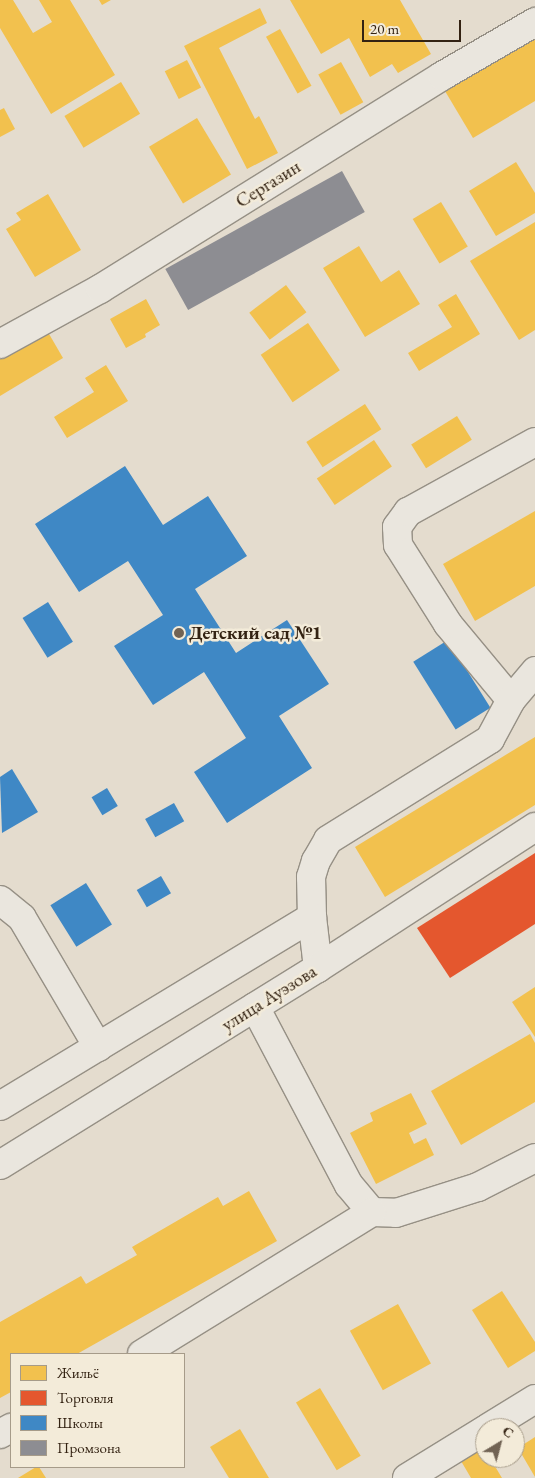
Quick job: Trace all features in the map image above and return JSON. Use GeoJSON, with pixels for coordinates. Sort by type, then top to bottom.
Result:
{"type":"FeatureCollection","features":[{"type":"Feature","properties":{"kind":"street","name":"Сергазин"},"geometry":{"type":"LineString","coordinates":[[0,344],[100,288],[442,76],[535,22]]}},
{"type":"Feature","properties":{"kind":"street"},"geometry":{"type":"LineString","coordinates":[[511,700],[448,624],[398,545],[397,527],[408,512],[535,442]]}},
{"type":"Feature","properties":{"kind":"street"},"geometry":{"type":"LineString","coordinates":[[318,968],[312,917],[311,877],[316,861],[328,840],[490,739],[511,700],[535,671]]}},
{"type":"Feature","properties":{"kind":"street","name":"улица Ауэзова"},"geometry":{"type":"LineString","coordinates":[[0,1165],[318,968],[535,827]]}},
{"type":"Feature","properties":{"kind":"street"},"geometry":{"type":"LineString","coordinates":[[0,900],[22,918],[98,1047]]}},
{"type":"Feature","properties":{"kind":"street"},"geometry":{"type":"LineString","coordinates":[[0,1106],[312,917]]}},
{"type":"Feature","properties":{"kind":"street"},"geometry":{"type":"LineString","coordinates":[[254,1007],[349,1185],[372,1212]]}},
{"type":"Feature","properties":{"kind":"street"},"geometry":{"type":"LineString","coordinates":[[144,1353],[372,1212],[396,1214],[478,1188],[535,1158]]}},
{"type":"Feature","properties":{"kind":"street"},"geometry":{"type":"LineString","coordinates":[[504,1418],[535,1399]]}},
{"type":"Feature","properties":{"kind":"street"},"geometry":{"type":"LineString","coordinates":[[406,1478],[475,1436]]}},
{"type":"Feature","properties":{"kind":"building: Жильё"},"geometry":{"type":"Polygon","coordinates":[[[0,0],[13,0],[33,33],[52,22],[39,0],[70,0],[115,75],[51,114],[0,28],[0,0]]]}},
{"type":"Feature","properties":{"kind":"building: Жильё"},"geometry":{"type":"Polygon","coordinates":[[[99,0],[111,0],[102,5],[99,0]]]}},
{"type":"Feature","properties":{"kind":"building: Жильё"},"geometry":{"type":"Polygon","coordinates":[[[290,0],[400,0],[431,54],[398,73],[392,64],[370,77],[349,38],[321,54],[290,0]]]}},
{"type":"Feature","properties":{"kind":"building: Жильё"},"geometry":{"type":"Polygon","coordinates":[[[260,8],[267,23],[219,48],[255,119],[259,116],[278,153],[247,169],[184,46],[260,8]]]}},
{"type":"Feature","properties":{"kind":"building: Жильё"},"geometry":{"type":"Polygon","coordinates":[[[280,29],[312,86],[298,94],[266,37],[280,29]]]}},
{"type":"Feature","properties":{"kind":"building: Жильё"},"geometry":{"type":"Polygon","coordinates":[[[535,30],[535,101],[473,138],[442,86],[535,30]]]}},
{"type":"Feature","properties":{"kind":"building: Жильё"},"geometry":{"type":"Polygon","coordinates":[[[187,60],[201,88],[179,99],[165,71],[187,60]]]}},
{"type":"Feature","properties":{"kind":"building: Жильё"},"geometry":{"type":"Polygon","coordinates":[[[341,62],[363,102],[341,115],[318,75],[341,62]]]}},
{"type":"Feature","properties":{"kind":"building: Жильё"},"geometry":{"type":"Polygon","coordinates":[[[121,82],[140,114],[83,148],[64,116],[121,82]]]}},
{"type":"Feature","properties":{"kind":"building: Жильё"},"geometry":{"type":"Polygon","coordinates":[[[4,108],[15,129],[0,137],[0,110],[4,108]]]}},
{"type":"Feature","properties":{"kind":"building: Жильё"},"geometry":{"type":"Polygon","coordinates":[[[197,118],[231,175],[183,203],[149,147],[197,118]]]}},
{"type":"Feature","properties":{"kind":"building: Жильё"},"geometry":{"type":"Polygon","coordinates":[[[516,162],[535,193],[535,213],[496,236],[469,191],[516,162]]]}},
{"type":"Feature","properties":{"kind":"building: Жильё"},"geometry":{"type":"Polygon","coordinates":[[[48,194],[81,250],[35,277],[6,229],[21,220],[16,213],[48,194]]]}},
{"type":"Feature","properties":{"kind":"building: Жильё"},"geometry":{"type":"Polygon","coordinates":[[[441,202],[468,247],[439,264],[413,219],[441,202]]]}},
{"type":"Feature","properties":{"kind":"building: Жильё"},"geometry":{"type":"Polygon","coordinates":[[[535,222],[535,330],[519,340],[470,261],[535,222]]]}},
{"type":"Feature","properties":{"kind":"building: Жильё"},"geometry":{"type":"Polygon","coordinates":[[[359,246],[381,282],[399,270],[420,304],[365,337],[323,268],[359,246]]]}},
{"type":"Feature","properties":{"kind":"building: Жильё"},"geometry":{"type":"Polygon","coordinates":[[[286,285],[306,312],[270,340],[249,313],[286,285]]]}},
{"type":"Feature","properties":{"kind":"building: Жильё"},"geometry":{"type":"Polygon","coordinates":[[[456,294],[480,334],[419,371],[408,353],[452,327],[438,305],[456,294]]]}},
{"type":"Feature","properties":{"kind":"building: Жильё"},"geometry":{"type":"Polygon","coordinates":[[[146,299],[160,325],[145,334],[146,337],[126,348],[110,319],[146,299]]]}},
{"type":"Feature","properties":{"kind":"building: Жильё"},"geometry":{"type":"Polygon","coordinates":[[[308,323],[340,370],[293,402],[261,355],[308,323]]]}},
{"type":"Feature","properties":{"kind":"building: Жильё"},"geometry":{"type":"Polygon","coordinates":[[[45,327],[63,358],[0,396],[0,353],[45,327]]]}},
{"type":"Feature","properties":{"kind":"building: Жильё"},"geometry":{"type":"Polygon","coordinates":[[[106,365],[128,401],[67,438],[54,417],[94,392],[85,378],[106,365]]]}},
{"type":"Feature","properties":{"kind":"building: Жильё"},"geometry":{"type":"Polygon","coordinates":[[[365,404],[381,429],[323,467],[306,442],[365,404]]]}},
{"type":"Feature","properties":{"kind":"building: Жильё"},"geometry":{"type":"Polygon","coordinates":[[[457,416],[472,440],[426,468],[411,445],[457,416]]]}},
{"type":"Feature","properties":{"kind":"building: Жильё"},"geometry":{"type":"Polygon","coordinates":[[[374,440],[392,467],[335,505],[317,479],[374,440]]]}},
{"type":"Feature","properties":{"kind":"building: Жильё"},"geometry":{"type":"Polygon","coordinates":[[[535,511],[535,586],[475,621],[443,564],[535,511]]]}},
{"type":"Feature","properties":{"kind":"building: Жильё"},"geometry":{"type":"Polygon","coordinates":[[[535,737],[535,805],[385,897],[355,847],[535,737]]]}},
{"type":"Feature","properties":{"kind":"building: Жильё"},"geometry":{"type":"Polygon","coordinates":[[[535,987],[535,1037],[512,1002],[535,987]]]}},
{"type":"Feature","properties":{"kind":"building: Жильё"},"geometry":{"type":"Polygon","coordinates":[[[530,1034],[535,1043],[535,1102],[461,1145],[431,1091],[530,1034]]]}},
{"type":"Feature","properties":{"kind":"building: Жильё"},"geometry":{"type":"Polygon","coordinates":[[[411,1093],[427,1124],[409,1133],[414,1144],[426,1138],[434,1155],[376,1184],[350,1133],[373,1121],[370,1113],[411,1093]]]}},
{"type":"Feature","properties":{"kind":"building: Жильё"},"geometry":{"type":"Polygon","coordinates":[[[249,1191],[277,1241],[79,1353],[10,1353],[10,1393],[0,1398],[0,1322],[81,1276],[86,1284],[137,1255],[132,1247],[218,1197],[223,1206],[249,1191]]]}},
{"type":"Feature","properties":{"kind":"building: Жильё"},"geometry":{"type":"Polygon","coordinates":[[[502,1291],[535,1342],[535,1351],[508,1368],[472,1310],[502,1291]]]}},
{"type":"Feature","properties":{"kind":"building: Жильё"},"geometry":{"type":"Polygon","coordinates":[[[398,1304],[431,1363],[383,1390],[350,1331],[398,1304]]]}},
{"type":"Feature","properties":{"kind":"building: Жильё"},"geometry":{"type":"Polygon","coordinates":[[[320,1388],[361,1456],[337,1470],[296,1402],[320,1388]]]}},
{"type":"Feature","properties":{"kind":"building: Жильё"},"geometry":{"type":"Polygon","coordinates":[[[240,1429],[269,1478],[229,1478],[210,1447],[240,1429]]]}},
{"type":"Feature","properties":{"kind":"building: Жильё"},"geometry":{"type":"Polygon","coordinates":[[[535,1437],[535,1477],[525,1460],[525,1443],[535,1437]]]}},
{"type":"Feature","properties":{"kind":"building: Жильё"},"geometry":{"type":"Polygon","coordinates":[[[475,1453],[475,1468],[496,1468],[502,1478],[471,1478],[461,1461],[475,1453]]]}},
{"type":"Feature","properties":{"kind":"building: Жильё"},"geometry":{"type":"Polygon","coordinates":[[[34,1468],[40,1468],[46,1478],[18,1478],[34,1468]]]}},
{"type":"Feature","properties":{"kind":"building: Торговля"},"geometry":{"type":"Polygon","coordinates":[[[535,853],[535,924],[450,978],[417,928],[535,853]]]}},
{"type":"Feature","properties":{"kind":"building: Школы","name":"Детский сад №1"},"geometry":{"type":"Polygon","coordinates":[[[125,466],[163,525],[208,496],[247,556],[195,589],[236,653],[287,620],[329,684],[279,716],[312,768],[227,823],[194,772],[246,738],[204,672],[153,705],[114,646],[163,615],[128,561],[79,592],[35,524],[125,466]]]}},
{"type":"Feature","properties":{"kind":"building: Школы"},"geometry":{"type":"Polygon","coordinates":[[[48,602],[73,642],[47,658],[23,618],[48,602]]]}},
{"type":"Feature","properties":{"kind":"building: Школы"},"geometry":{"type":"Polygon","coordinates":[[[448,640],[490,708],[456,730],[413,662],[448,640]]]}},
{"type":"Feature","properties":{"kind":"building: Школы"},"geometry":{"type":"Polygon","coordinates":[[[12,769],[38,812],[2,833],[0,777],[12,769]]]}},
{"type":"Feature","properties":{"kind":"building: Школы"},"geometry":{"type":"Polygon","coordinates":[[[107,788],[118,806],[102,815],[92,797],[107,788]]]}},
{"type":"Feature","properties":{"kind":"building: Школы"},"geometry":{"type":"Polygon","coordinates":[[[174,803],[184,821],[155,837],[145,819],[174,803]]]}},
{"type":"Feature","properties":{"kind":"building: Школы"},"geometry":{"type":"Polygon","coordinates":[[[161,876],[171,893],[147,907],[137,890],[161,876]]]}},
{"type":"Feature","properties":{"kind":"building: Школы"},"geometry":{"type":"Polygon","coordinates":[[[86,883],[112,925],[76,947],[50,905],[86,883]]]}},
{"type":"Feature","properties":{"kind":"building: Промзона"},"geometry":{"type":"Polygon","coordinates":[[[342,171],[365,212],[188,310],[165,269],[342,171]]]}},
{"type":"Feature","properties":{"kind":"place","name":"Детский сад №1"},"geometry":{"type":"Point","coordinates":[179,633]}}]}
